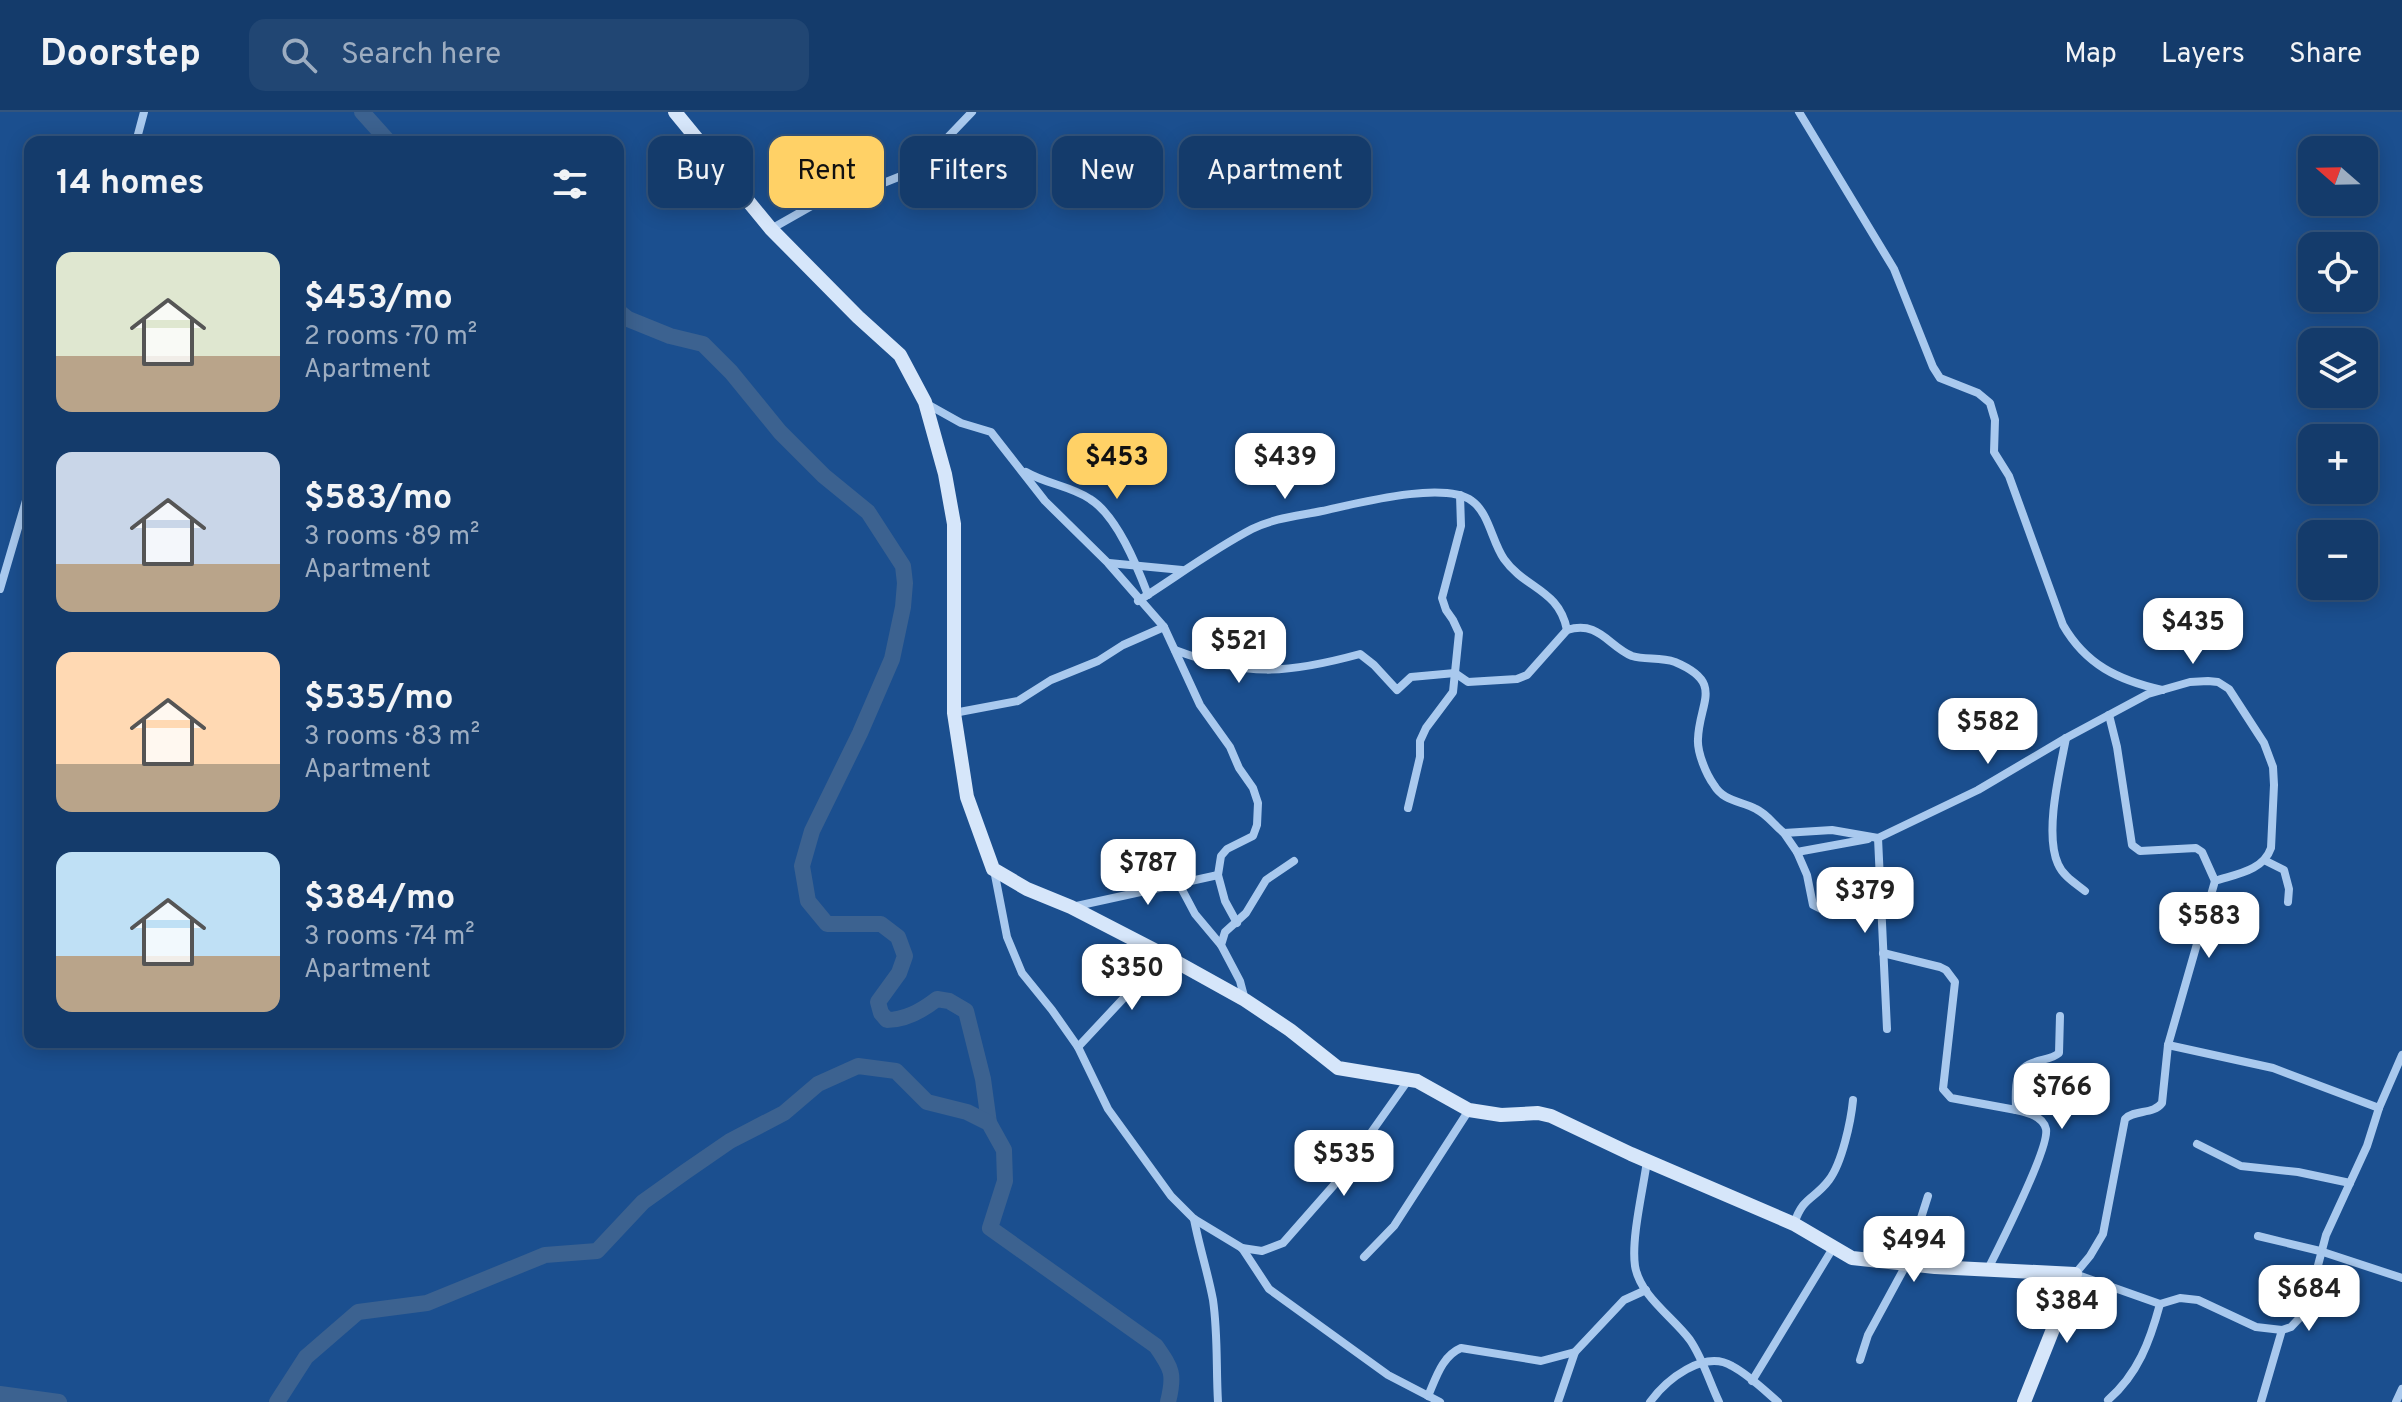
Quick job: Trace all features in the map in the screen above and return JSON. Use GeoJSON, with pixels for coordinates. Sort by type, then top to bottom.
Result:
{"type":"FeatureCollection","features":[{"type":"Feature","properties":{"kind":"street"},"geometry":{"type":"LineString","coordinates":[[138,136],[144,112]]}},
{"type":"Feature","properties":{"kind":"street"},"geometry":{"type":"LineString","coordinates":[[675,112],[771,229],[900,355],[925,402],[945,474],[954,524],[954,713],[967,797],[993,869],[1007,937],[1022,973],[1078,1047],[1108,1109],[1133,1147],[1171,1196],[1194,1219],[1242,1248],[1262,1251],[1283,1243],[1334,1185],[1409,1079]]}},
{"type":"Feature","properties":{"kind":"street"},"geometry":{"type":"LineString","coordinates":[[771,229],[815,204],[906,174],[926,160],[972,112]]}},
{"type":"Feature","properties":{"kind":"street"},"geometry":{"type":"LineString","coordinates":[[1799,112],[1894,269],[1940,378],[1978,393],[1990,403],[1995,420],[1994,452],[2009,476],[2063,625],[2074,643],[2081,652],[2113,674],[2135,684],[2162,690]]}},
{"type":"Feature","properties":{"kind":"street"},"geometry":{"type":"LineString","coordinates":[[925,402],[961,423],[991,432],[1045,501],[1108,563],[1138,601],[1164,627],[1200,705],[1230,747],[1258,803],[1253,836],[1227,849],[1221,856],[1218,875],[1225,901],[1237,923]]}},
{"type":"Feature","properties":{"kind":"street"},"geometry":{"type":"LineString","coordinates":[[1021,469],[1043,482],[1089,498],[1104,510],[1138,568],[1148,595]]}},
{"type":"Feature","properties":{"kind":"street"},"geometry":{"type":"LineString","coordinates":[[1138,601],[1182,570],[1254,528],[1280,518],[1388,496],[1460,495],[1478,506],[1504,560],[1555,601],[1567,630]]}},
{"type":"Feature","properties":{"kind":"street"},"geometry":{"type":"LineString","coordinates":[[1408,808],[1420,757],[1420,741],[1453,692],[1459,633],[1442,598],[1461,526],[1460,495]]}},
{"type":"Feature","properties":{"kind":"street"},"geometry":{"type":"LineString","coordinates":[[0,589],[24,507]]}},
{"type":"Feature","properties":{"kind":"street"},"geometry":{"type":"LineString","coordinates":[[1108,563],[1182,570]]}},
{"type":"Feature","properties":{"kind":"street"},"geometry":{"type":"LineString","coordinates":[[954,713],[1018,701],[1051,680],[1098,661],[1123,645],[1164,627]]}},
{"type":"Feature","properties":{"kind":"street"},"geometry":{"type":"LineString","coordinates":[[1175,650],[1224,667],[1287,671],[1360,654],[1397,690],[1411,677],[1455,673],[1468,682],[1517,679],[1527,675],[1567,630],[1576,627],[1593,630],[1633,656],[1658,657],[1691,670],[1704,684],[1707,693],[1697,740],[1714,785],[1722,795],[1767,816],[1784,833],[1807,875],[1813,905],[1831,914]]}},
{"type":"Feature","properties":{"kind":"street"},"geometry":{"type":"LineString","coordinates":[[1797,852],[1874,839],[1978,790],[2109,715],[2162,690],[2190,682],[2208,681],[2224,685],[2237,698],[2264,743],[2273,767],[2274,785],[2271,848],[2266,861],[2215,881]]}},
{"type":"Feature","properties":{"kind":"street"},"geometry":{"type":"LineString","coordinates":[[2024,1402],[2075,1274],[2103,1234],[2125,1119],[2130,1114],[2157,1109],[2162,1103],[2168,1045],[2215,881],[2199,850],[2140,851],[2132,845],[2109,715]]}},
{"type":"Feature","properties":{"kind":"street"},"geometry":{"type":"LineString","coordinates":[[2066,738],[2055,796],[2053,842],[2058,864],[2069,879],[2085,891]]}},
{"type":"Feature","properties":{"kind":"street"},"geometry":{"type":"LineString","coordinates":[[1784,833],[1832,830],[1874,839]]}},
{"type":"Feature","properties":{"kind":"street"},"geometry":{"type":"LineString","coordinates":[[1874,839],[1887,1029]]}},
{"type":"Feature","properties":{"kind":"street"},"geometry":{"type":"LineString","coordinates":[[1160,848],[1195,914],[1221,945],[1240,981],[1245,1000]]}},
{"type":"Feature","properties":{"kind":"street"},"geometry":{"type":"LineString","coordinates":[[1221,945],[1225,932],[1246,913],[1266,880],[1294,861]]}},
{"type":"Feature","properties":{"kind":"street"},"geometry":{"type":"LineString","coordinates":[[2266,861],[2284,870],[2289,889],[2288,902]]}},
{"type":"Feature","properties":{"kind":"street"},"geometry":{"type":"LineString","coordinates":[[993,869],[1027,889],[1071,907],[1164,955],[1245,1000],[1338,1068],[1409,1079],[1431,1087],[1469,1110],[1501,1115],[1538,1113],[1551,1116],[1794,1224],[1852,1258],[1906,1265],[2075,1274],[2160,1304],[2180,1298],[2198,1300],[2256,1327],[2282,1330],[2291,1327],[2306,1311],[2320,1251],[2367,1146],[2379,1108],[2402,1055]]}},
{"type":"Feature","properties":{"kind":"street"},"geometry":{"type":"LineString","coordinates":[[1071,907],[1218,875]]}},
{"type":"Feature","properties":{"kind":"street"},"geometry":{"type":"LineString","coordinates":[[1883,953],[1940,967],[1955,982],[1943,1089],[1945,1094],[1951,1098],[2030,1113],[2046,1126],[2046,1136],[2028,1183],[1988,1269]]}},
{"type":"Feature","properties":{"kind":"street"},"geometry":{"type":"LineString","coordinates":[[1078,1047],[1164,955]]}},
{"type":"Feature","properties":{"kind":"street"},"geometry":{"type":"LineString","coordinates":[[2016,1110],[2020,1069],[2025,1064],[2059,1053],[2060,1016]]}},
{"type":"Feature","properties":{"kind":"street"},"geometry":{"type":"LineString","coordinates":[[2168,1045],[2273,1068],[2379,1108]]}},
{"type":"Feature","properties":{"kind":"street"},"geometry":{"type":"LineString","coordinates":[[1794,1224],[1799,1208],[1806,1199],[1822,1189],[1834,1172],[1853,1100]]}},
{"type":"Feature","properties":{"kind":"street"},"geometry":{"type":"LineString","coordinates":[[1364,1257],[1394,1226],[1469,1110]]}},
{"type":"Feature","properties":{"kind":"street"},"geometry":{"type":"LineString","coordinates":[[2197,1144],[2241,1166],[2298,1172],[2350,1183]]}},
{"type":"Feature","properties":{"kind":"street"},"geometry":{"type":"LineString","coordinates":[[1647,1161],[1635,1263],[1637,1275],[1646,1290],[1688,1338],[1719,1402]]}},
{"type":"Feature","properties":{"kind":"street"},"geometry":{"type":"LineString","coordinates":[[1860,1360],[1868,1335],[1906,1265],[1928,1196]]}},
{"type":"Feature","properties":{"kind":"street"},"geometry":{"type":"LineString","coordinates":[[1194,1219],[1212,1296],[1217,1333],[1218,1402]]}},
{"type":"Feature","properties":{"kind":"street"},"geometry":{"type":"LineString","coordinates":[[2258,1236],[2320,1251],[2402,1278]]}},
{"type":"Feature","properties":{"kind":"street"},"geometry":{"type":"LineString","coordinates":[[1242,1248],[1269,1289],[1388,1375],[1440,1402]]}},
{"type":"Feature","properties":{"kind":"street"},"geometry":{"type":"LineString","coordinates":[[1752,1381],[1833,1248]]}},
{"type":"Feature","properties":{"kind":"street"},"geometry":{"type":"LineString","coordinates":[[1558,1402],[1575,1352],[1624,1300],[1646,1290]]}},
{"type":"Feature","properties":{"kind":"street"},"geometry":{"type":"LineString","coordinates":[[2108,1400],[2121,1388],[2145,1351],[2160,1304]]}},
{"type":"Feature","properties":{"kind":"street"},"geometry":{"type":"LineString","coordinates":[[2261,1402],[2282,1330]]}},
{"type":"Feature","properties":{"kind":"street"},"geometry":{"type":"LineString","coordinates":[[1428,1396],[1445,1359],[1461,1348],[1541,1361],[1575,1352]]}},
{"type":"Feature","properties":{"kind":"street"},"geometry":{"type":"LineString","coordinates":[[1650,1402],[1673,1378],[1703,1364],[1719,1361],[1732,1365],[1778,1402]]}},
{"type":"Feature","properties":{"kind":"street"},"geometry":{"type":"LineString","coordinates":[[2396,1402],[2402,1389]]}},
{"type":"Feature","properties":{"kind":"waterway"},"geometry":{"type":"LineString","coordinates":[[362,112],[384,136]]}},
{"type":"Feature","properties":{"kind":"waterway"},"geometry":{"type":"LineString","coordinates":[[624,316],[670,336],[703,344],[731,372],[780,432],[824,476],[868,512],[903,566],[903,607],[892,659],[812,831],[802,866],[808,901],[827,924],[881,924],[898,937],[905,956],[899,973],[878,1002],[887,1020],[914,1014],[937,999],[949,1001],[966,1011],[983,1079],[989,1123]]}},
{"type":"Feature","properties":{"kind":"waterway"},"geometry":{"type":"LineString","coordinates":[[277,1402],[306,1357],[358,1312],[427,1303],[545,1255],[597,1251],[643,1202],[685,1172],[730,1141],[784,1113],[818,1084],[858,1066],[896,1071],[927,1102],[967,1112],[989,1123],[1004,1150],[1005,1181],[990,1228],[1156,1346],[1171,1372],[1168,1402]]}},
{"type":"Feature","properties":{"kind":"waterway"},"geometry":{"type":"LineString","coordinates":[[0,1394],[59,1402]]}}]}
